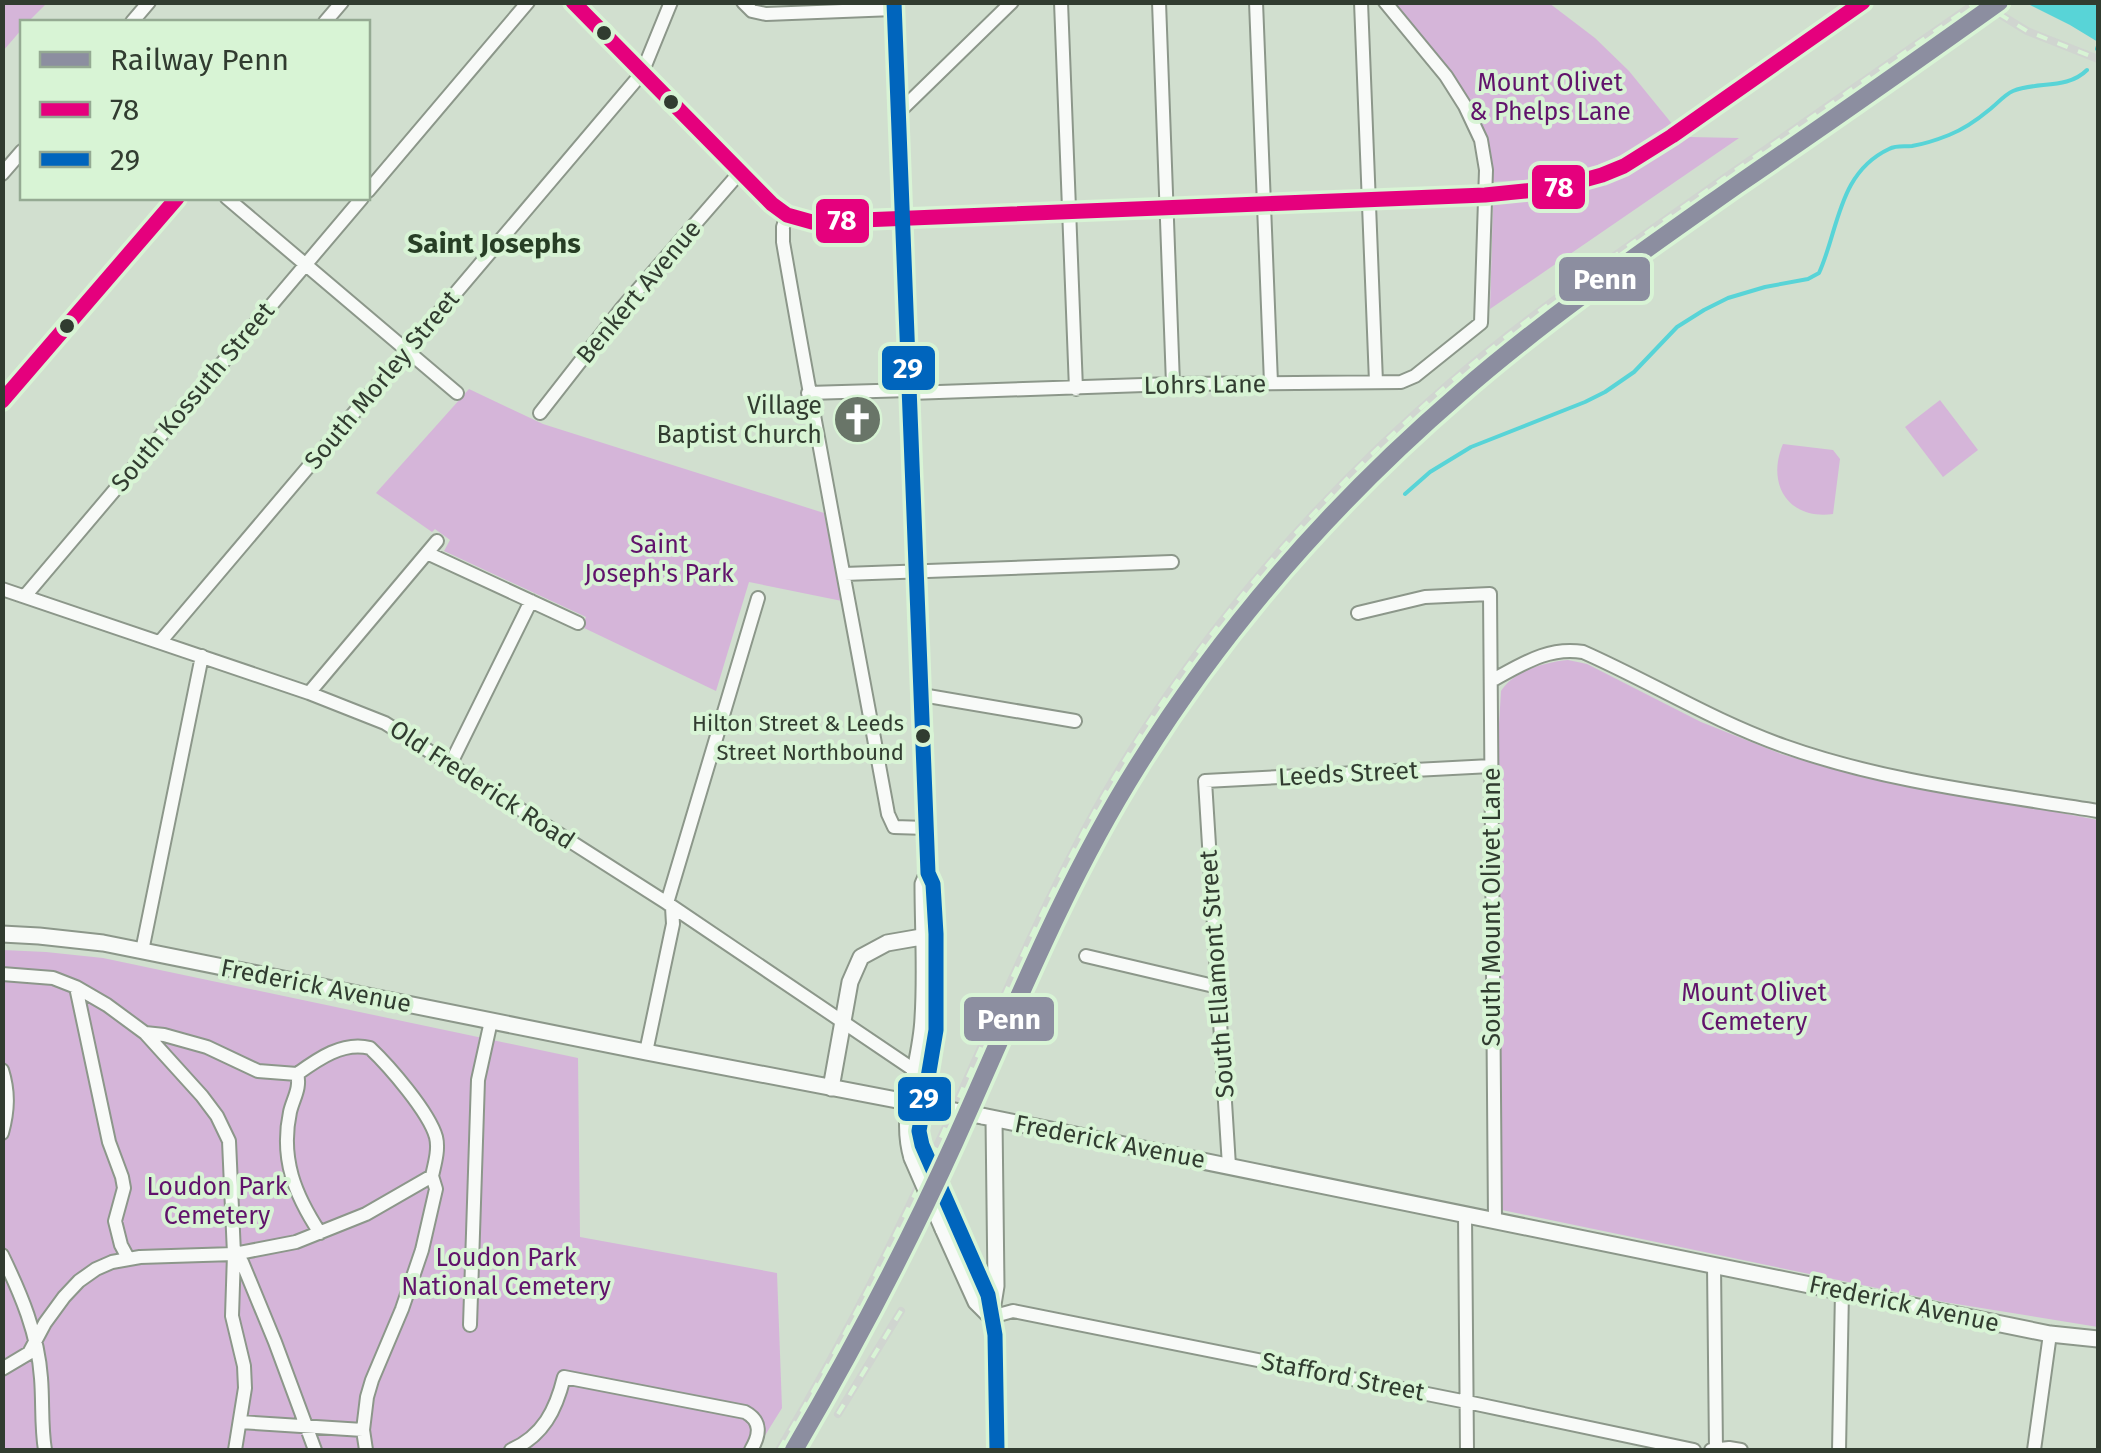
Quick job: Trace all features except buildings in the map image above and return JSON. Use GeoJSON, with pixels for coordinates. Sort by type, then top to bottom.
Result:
{"type":"FeatureCollection","features":[{"type":"Feature","properties":{"kind":"main road"},"geometry":{"type":"LineString","coordinates":[[903,219],[1485,195],[1556,188],[1624,166],[1864,2]]}},
{"type":"Feature","properties":{"kind":"main road"},"geometry":{"type":"LineString","coordinates":[[894,6],[927,828],[928,873],[923,884],[936,1030],[906,1127],[976,1302],[990,1316]]}},
{"type":"Feature","properties":{"kind":"main road","name":"Frederick Avenue"},"geometry":{"type":"LineString","coordinates":[[2,934],[70,938],[142,950],[2050,1334],[2098,1339]]}},
{"type":"Feature","properties":{"kind":"main road"},"geometry":{"type":"LineString","coordinates":[[830,1088],[850,982],[861,957],[887,943],[930,936]]}},
{"type":"Feature","properties":{"kind":"main road"},"geometry":{"type":"LineString","coordinates":[[916,1104],[930,936]]}},
{"type":"Feature","properties":{"kind":"main road"},"geometry":{"type":"LineString","coordinates":[[988,1118],[996,1286],[990,1316],[995,1336],[997,1450]]}},
{"type":"Feature","properties":{"kind":"street"},"geometry":{"type":"LineString","coordinates":[[370,189],[528,2]]}},
{"type":"Feature","properties":{"kind":"street"},"geometry":{"type":"LineString","coordinates":[[573,2],[787,216],[812,222],[903,219]]}},
{"type":"Feature","properties":{"kind":"street","name":"South Morley Street"},"geometry":{"type":"LineString","coordinates":[[160,642],[642,73],[672,2]]}},
{"type":"Feature","properties":{"kind":"street"},"geometry":{"type":"LineString","coordinates":[[743,2],[766,14],[894,6]]}},
{"type":"Feature","properties":{"kind":"street"},"geometry":{"type":"LineString","coordinates":[[898,113],[1012,2]]}},
{"type":"Feature","properties":{"kind":"street"},"geometry":{"type":"LineString","coordinates":[[1061,2],[1076,389]]}},
{"type":"Feature","properties":{"kind":"street"},"geometry":{"type":"LineString","coordinates":[[1158,2],[1173,384]]}},
{"type":"Feature","properties":{"kind":"street"},"geometry":{"type":"LineString","coordinates":[[1256,2],[1271,383]]}},
{"type":"Feature","properties":{"kind":"street"},"geometry":{"type":"LineString","coordinates":[[1362,2],[1376,382]]}},
{"type":"Feature","properties":{"kind":"street"},"geometry":{"type":"LineString","coordinates":[[1385,2],[1446,76],[1476,126],[1485,156],[1485,195]]}},
{"type":"Feature","properties":{"kind":"street"},"geometry":{"type":"LineString","coordinates":[[2,174],[20,152]]}},
{"type":"Feature","properties":{"kind":"street","name":"Benkert Avenue"},"geometry":{"type":"LineString","coordinates":[[540,413],[622,308],[741,172]]}},
{"type":"Feature","properties":{"kind":"street","name":"Lohrs Lane"},"geometry":{"type":"LineString","coordinates":[[808,392],[1401,382],[1481,323],[1485,195]]}},
{"type":"Feature","properties":{"kind":"street"},"geometry":{"type":"LineString","coordinates":[[2,402],[174,200]]}},
{"type":"Feature","properties":{"kind":"street"},"geometry":{"type":"LineString","coordinates":[[229,200],[457,393]]}},
{"type":"Feature","properties":{"kind":"street","name":"South Kossuth Street"},"geometry":{"type":"LineString","coordinates":[[24,596],[360,200]]}},
{"type":"Feature","properties":{"kind":"street"},"geometry":{"type":"LineString","coordinates":[[787,216],[782,242],[890,823],[901,829],[927,828]]}},
{"type":"Feature","properties":{"kind":"street"},"geometry":{"type":"LineString","coordinates":[[309,693],[438,541]]}},
{"type":"Feature","properties":{"kind":"street"},"geometry":{"type":"LineString","coordinates":[[428,552],[578,624]]}},
{"type":"Feature","properties":{"kind":"street"},"geometry":{"type":"LineString","coordinates":[[844,574],[1172,562]]}},
{"type":"Feature","properties":{"kind":"street","name":"Old Frederick Road"},"geometry":{"type":"LineString","coordinates":[[2,589],[309,693],[385,723],[669,905],[916,1072]]}},
{"type":"Feature","properties":{"kind":"street","name":"South Mount Olivet Lane"},"geometry":{"type":"LineString","coordinates":[[1358,613],[1424,597],[1490,594],[1495,1220]]}},
{"type":"Feature","properties":{"kind":"street"},"geometry":{"type":"LineString","coordinates":[[646,1052],[673,924],[669,905],[758,598]]}},
{"type":"Feature","properties":{"kind":"street"},"geometry":{"type":"LineString","coordinates":[[451,763],[531,602]]}},
{"type":"Feature","properties":{"kind":"street"},"geometry":{"type":"LineString","coordinates":[[1490,681],[1547,652],[1583,652],[1707,715],[1815,756],[1956,788],[2098,811]]}},
{"type":"Feature","properties":{"kind":"street"},"geometry":{"type":"LineString","coordinates":[[142,950],[202,656]]}},
{"type":"Feature","properties":{"kind":"street"},"geometry":{"type":"LineString","coordinates":[[922,695],[1075,720]]}},
{"type":"Feature","properties":{"kind":"street","name":"Leeds Street"},"geometry":{"type":"LineString","coordinates":[[1205,782],[1491,766]]}},
{"type":"Feature","properties":{"kind":"street","name":"South Ellamont Street"},"geometry":{"type":"LineString","coordinates":[[1205,782],[1229,1166]]}},
{"type":"Feature","properties":{"kind":"street"},"geometry":{"type":"LineString","coordinates":[[1086,956],[1218,987]]}},
{"type":"Feature","properties":{"kind":"street"},"geometry":{"type":"LineString","coordinates":[[2,974],[53,978],[76,987],[145,1032],[202,1096],[226,1131],[234,1254],[232,1316],[245,1388],[235,1450]]}},
{"type":"Feature","properties":{"kind":"street"},"geometry":{"type":"LineString","coordinates":[[76,987],[110,1142],[122,1177],[124,1188],[115,1222],[128,1258]]}},
{"type":"Feature","properties":{"kind":"street"},"geometry":{"type":"LineString","coordinates":[[470,1325],[478,1080],[492,1021]]}},
{"type":"Feature","properties":{"kind":"street"},"geometry":{"type":"LineString","coordinates":[[145,1032],[206,1047],[258,1071],[297,1074],[324,1055],[358,1044],[370,1048],[422,1110],[436,1138],[437,1158],[432,1176],[436,1189],[422,1250],[367,1397],[363,1430],[366,1450]]}},
{"type":"Feature","properties":{"kind":"street"},"geometry":{"type":"LineString","coordinates":[[2,1070],[8,1108],[2,1133]]}},
{"type":"Feature","properties":{"kind":"street"},"geometry":{"type":"LineString","coordinates":[[297,1074],[298,1086],[288,1126],[289,1164],[296,1194],[320,1233]]}},
{"type":"Feature","properties":{"kind":"street"},"geometry":{"type":"LineString","coordinates":[[2,1369],[28,1353],[54,1310],[96,1269],[128,1258],[234,1254],[296,1242],[366,1214],[432,1176]]}},
{"type":"Feature","properties":{"kind":"street"},"geometry":{"type":"LineString","coordinates":[[1465,1214],[1467,1450]]}},
{"type":"Feature","properties":{"kind":"street"},"geometry":{"type":"LineString","coordinates":[[234,1254],[242,1262],[315,1450]]}},
{"type":"Feature","properties":{"kind":"street"},"geometry":{"type":"LineString","coordinates":[[2,1256],[36,1341],[42,1381],[44,1450]]}},
{"type":"Feature","properties":{"kind":"street"},"geometry":{"type":"LineString","coordinates":[[1714,1265],[1714,1450],[1741,1450]]}},
{"type":"Feature","properties":{"kind":"street"},"geometry":{"type":"LineString","coordinates":[[1839,1450],[1842,1291]]}},
{"type":"Feature","properties":{"kind":"street","name":"Stafford Street"},"geometry":{"type":"LineString","coordinates":[[990,1316],[1013,1311],[1694,1450]]}},
{"type":"Feature","properties":{"kind":"street"},"geometry":{"type":"LineString","coordinates":[[2034,1450],[2050,1334]]}},
{"type":"Feature","properties":{"kind":"street"},"geometry":{"type":"LineString","coordinates":[[511,1450],[542,1428],[556,1406],[564,1377],[745,1412],[758,1427],[751,1450]]}},
{"type":"Feature","properties":{"kind":"street"},"geometry":{"type":"LineString","coordinates":[[240,1422],[363,1430]]}},
{"type":"Feature","properties":{"kind":"green space"},"geometry":{"type":"Polygon","coordinates":[[[3,2],[47,3],[30,20],[20,20],[20,31],[3,51],[3,2]]]}},
{"type":"Feature","properties":{"kind":"green space","name":"Mount Olivet & Phelps Lane"},"geometry":{"type":"Polygon","coordinates":[[[1394,3],[1549,3],[1595,38],[1629,71],[1673,125],[1587,169],[1492,182],[1489,156],[1472,107],[1444,64],[1394,3]]]}},
{"type":"Feature","properties":{"kind":"green space","name":"Mount Olivet & Phelps Lane"},"geometry":{"type":"Polygon","coordinates":[[[1689,137],[1739,138],[1490,309],[1493,204],[1548,197],[1602,184],[1636,170],[1689,137]]]}},
{"type":"Feature","properties":{"kind":"green space","name":"Saint Joseph's Park"},"geometry":{"type":"Polygon","coordinates":[[[469,389],[543,424],[824,513],[842,601],[749,582],[716,691],[582,627],[586,617],[444,551],[450,540],[376,493],[469,389]]]}},
{"type":"Feature","properties":{"kind":"green space"},"geometry":{"type":"Polygon","coordinates":[[[1940,400],[1978,450],[1943,477],[1905,427],[1940,400]]]}},
{"type":"Feature","properties":{"kind":"green space"},"geometry":{"type":"Polygon","coordinates":[[[1783,444],[1833,450],[1840,459],[1833,514],[1804,511],[1785,496],[1777,473],[1783,444]]]}},
{"type":"Feature","properties":{"kind":"green space","name":"Mount Olivet Cemetery"},"geometry":{"type":"Polygon","coordinates":[[[1568,660],[1587,664],[1701,722],[1781,754],[1848,773],[2098,820],[2098,1327],[1944,1302],[1502,1210],[1495,792],[1501,691],[1513,678],[1530,669],[1568,660]]]}},
{"type":"Feature","properties":{"kind":"green space","name":"Loudon Park Cemetery"},"geometry":{"type":"Polygon","coordinates":[[[3,950],[103,958],[578,1058],[580,1237],[777,1273],[782,1408],[756,1450],[3,1450],[3,950]]]}},
{"type":"Feature","properties":{"kind":"water"},"geometry":{"type":"Polygon","coordinates":[[[2026,3],[2098,3],[2098,42],[2070,25],[2026,3]]]}},
{"type":"Feature","properties":{"kind":"waterway"},"geometry":{"type":"LineString","coordinates":[[1405,494],[1430,472],[1471,447],[1605,392],[1634,372],[1677,327],[1704,310],[1728,298],[1819,273],[1842,203],[1859,172],[1872,159],[1892,148],[1955,133],[2013,91],[2061,83],[2087,70]]}},
{"type":"Feature","properties":{"kind":"railway"},"geometry":{"type":"LineString","coordinates":[[779,1450],[886,1254],[1074,850],[1159,707],[1233,606],[1360,466],[1485,354],[1620,252],[1977,2]]}},
{"type":"Feature","properties":{"kind":"railway"},"geometry":{"type":"LineString","coordinates":[[1980,2],[2027,31],[2098,59]]}},
{"type":"Feature","properties":{"kind":"railway"},"geometry":{"type":"LineString","coordinates":[[838,1414],[901,1311]]}},
{"type":"Feature","properties":{"kind":"rail line","name":"Penn"},"geometry":{"type":"LineString","coordinates":[[794,1450],[918,1220],[1085,858],[1171,715],[1244,616],[1368,478],[1492,366],[1630,261],[1999,2]]}},
{"type":"Feature","properties":{"kind":"transit line","name":"78"},"geometry":{"type":"LineString","coordinates":[[573,2],[772,204],[787,215],[812,222],[1485,195],[1555,188],[1624,166],[1863,2]]}},
{"type":"Feature","properties":{"kind":"transit line","name":"29"},"geometry":{"type":"LineString","coordinates":[[894,2],[928,873],[933,884],[936,934],[936,1030],[919,1131],[988,1295],[995,1335],[997,1450]]}},
{"type":"Feature","properties":{"kind":"transit line","name":"78"},"geometry":{"type":"LineString","coordinates":[[2,401],[175,200]]}},
{"type":"Feature","properties":{"kind":"place","name":"Village Baptist Church"},"geometry":{"type":"Point","coordinates":[857,420]}},
{"type":"Feature","properties":{"kind":"place","name":"Hilton Street & Leeds Street Northbound"},"geometry":{"type":"Point","coordinates":[923,736]}},
{"type":"Feature","properties":{"kind":"district","name":"Saint Josephs"},"geometry":{"type":"Point","coordinates":[494,243]}},
{"type":"Feature","properties":{"kind":"park label","name":"Loudon Park National Cemetery"},"geometry":{"type":"Point","coordinates":[506,1272]}}]}
